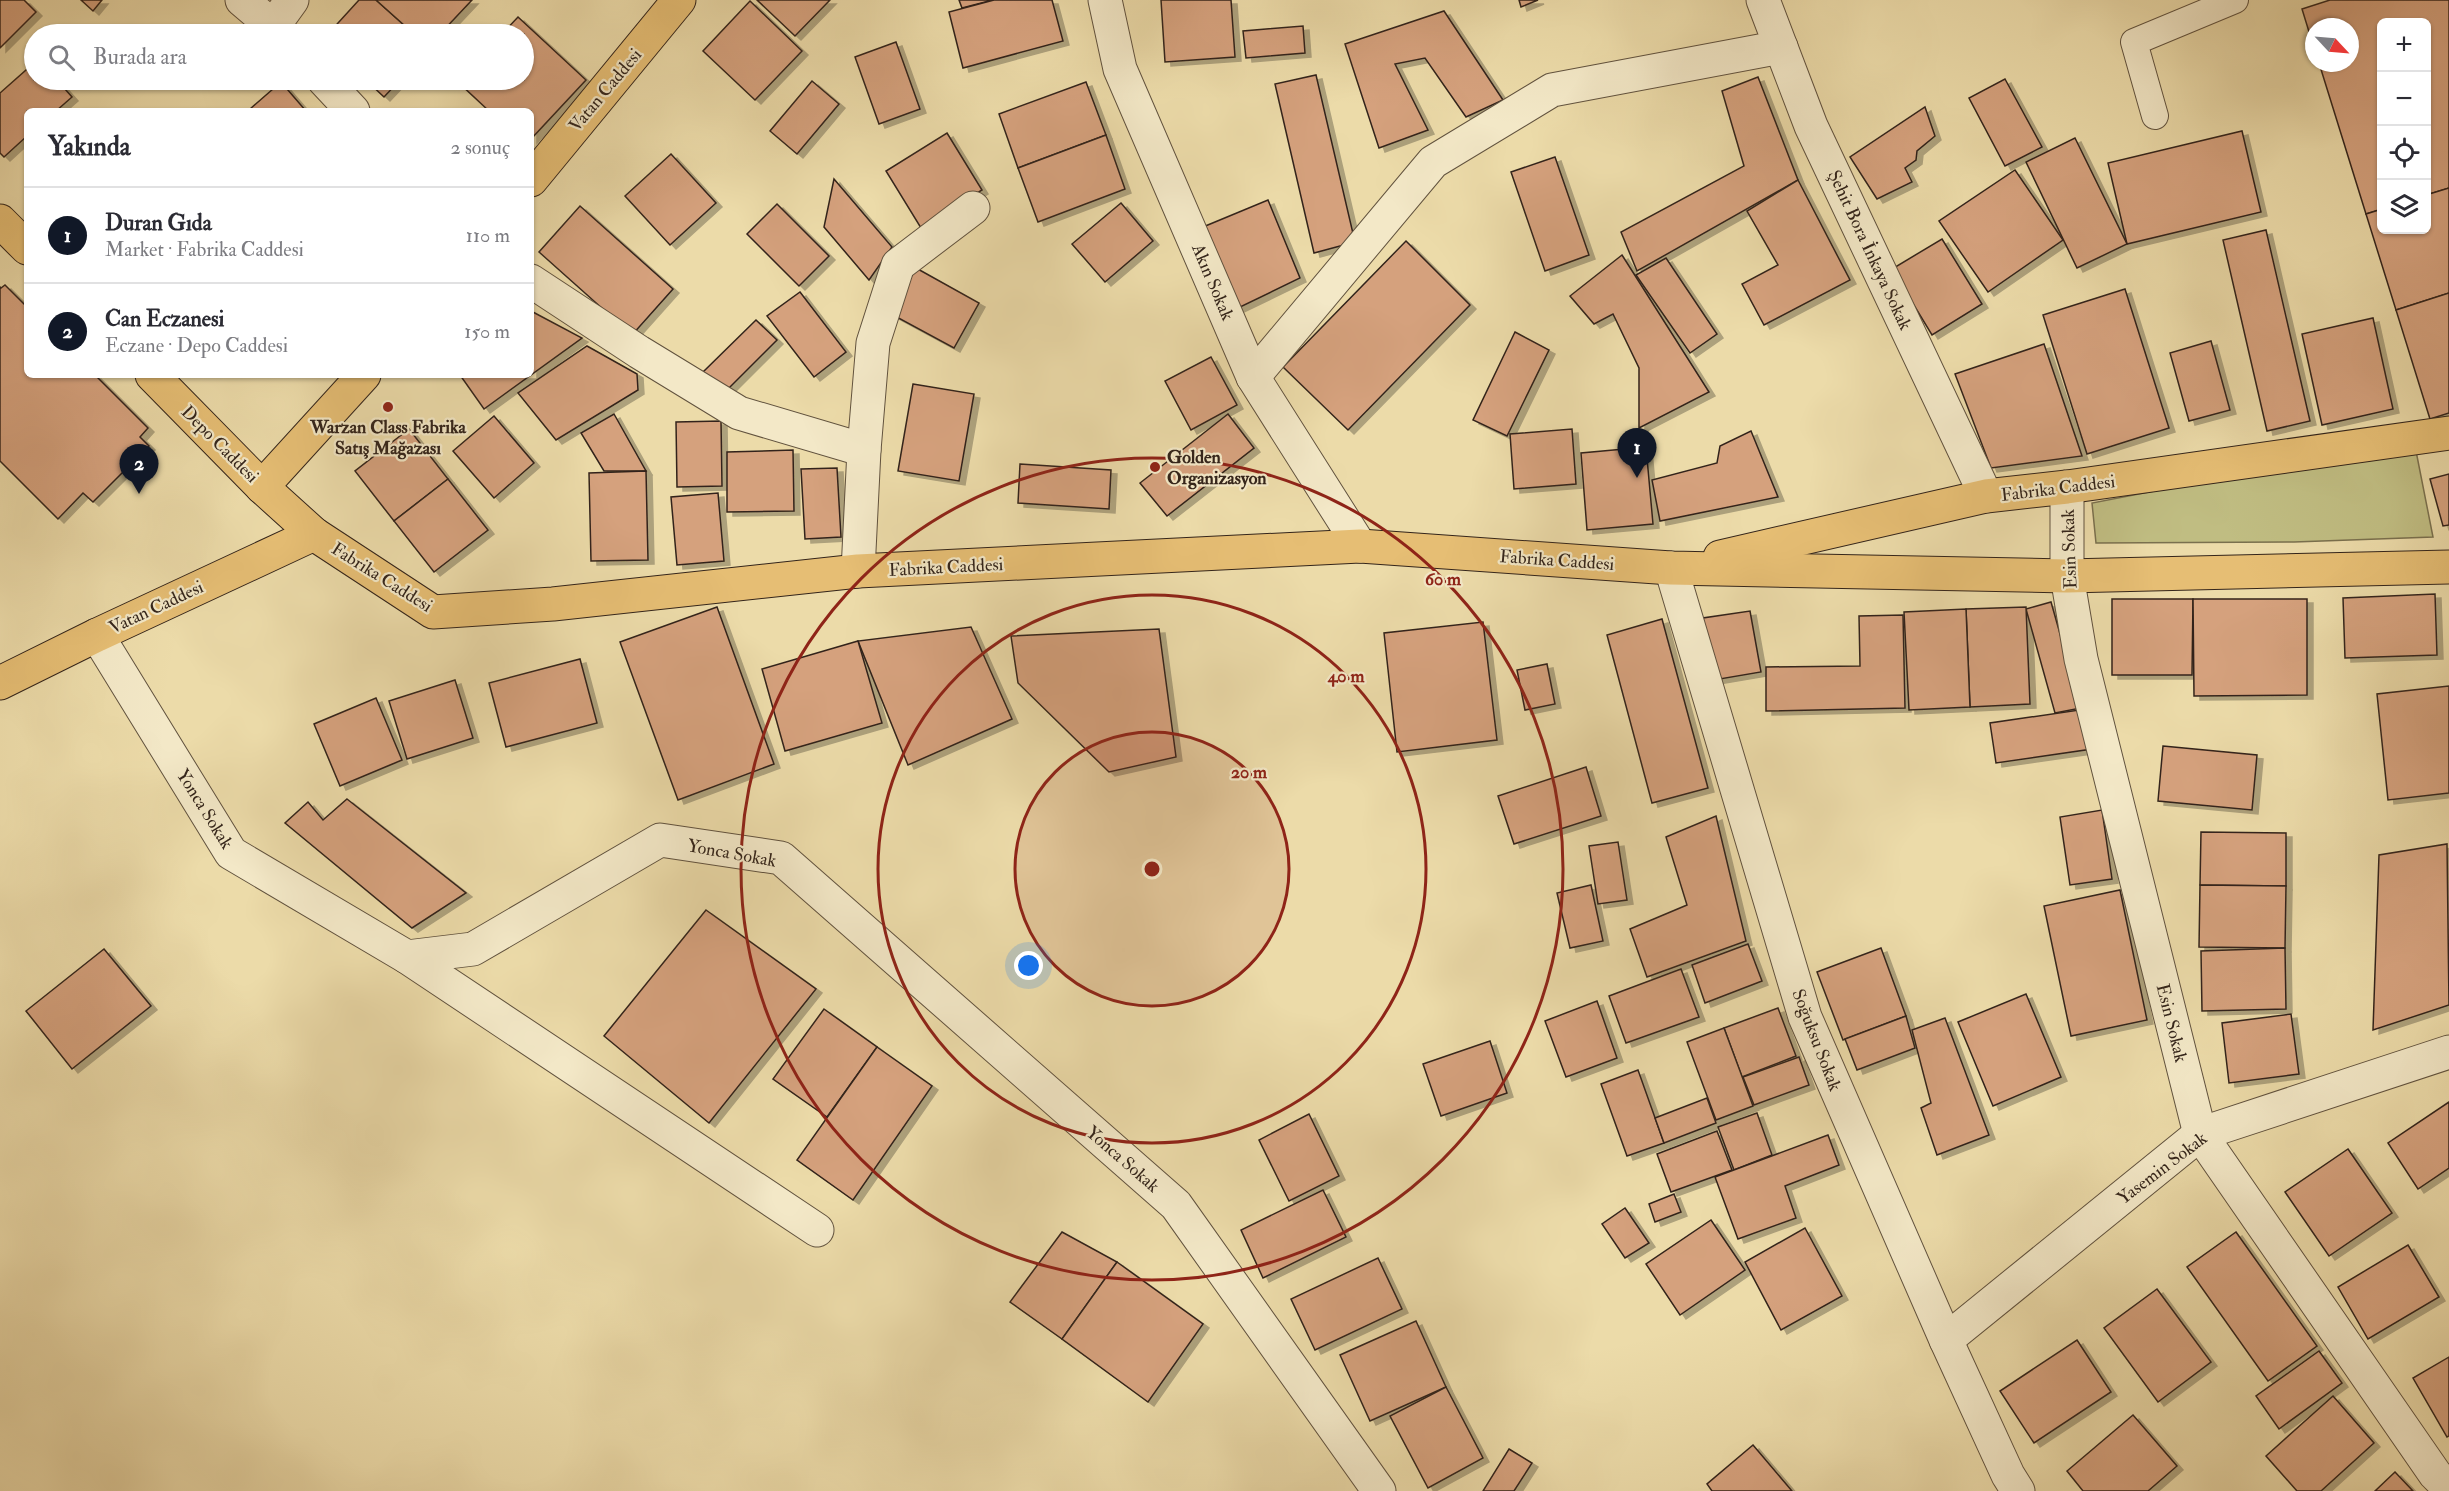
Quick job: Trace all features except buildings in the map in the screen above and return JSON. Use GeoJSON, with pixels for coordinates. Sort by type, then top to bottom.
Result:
{"type":"FeatureCollection","features":[{"type":"Feature","properties":{"kind":"main road","name":"Vatan Caddesi"},"geometry":{"type":"LineString","coordinates":[[534,176],[679,0]]}},
{"type":"Feature","properties":{"kind":"main road"},"geometry":{"type":"LineString","coordinates":[[0,221],[24,245]]}},
{"type":"Feature","properties":{"kind":"main road","name":"Depo Caddesi"},"geometry":{"type":"LineString","coordinates":[[155,378],[262,487]]}},
{"type":"Feature","properties":{"kind":"main road"},"geometry":{"type":"LineString","coordinates":[[262,487],[361,378]]}},
{"type":"Feature","properties":{"kind":"main road","name":"Fabrika Caddesi"},"geometry":{"type":"LineString","coordinates":[[1671,568],[1986,496],[2067,487],[2449,433]]}},
{"type":"Feature","properties":{"kind":"main road","name":"Fabrika Caddesi"},"geometry":{"type":"LineString","coordinates":[[262,487],[314,534],[433,612],[553,604],[858,572],[1360,546],[1671,568],[2067,576],[2449,567]]}},
{"type":"Feature","properties":{"kind":"main road","name":"Vatan Caddesi"},"geometry":{"type":"LineString","coordinates":[[0,683],[314,534]]}},
{"type":"Feature","properties":{"kind":"street"},"geometry":{"type":"LineString","coordinates":[[242,0],[282,20]]}},
{"type":"Feature","properties":{"kind":"street","name":"Akın Sokak"},"geometry":{"type":"LineString","coordinates":[[1105,0],[1120,69],[1253,376],[1360,546]]}},
{"type":"Feature","properties":{"kind":"street","name":"Şehit Bora İnkaya Sokak"},"geometry":{"type":"LineString","coordinates":[[1763,0],[1811,126],[1986,496]]}},
{"type":"Feature","properties":{"kind":"street"},"geometry":{"type":"LineString","coordinates":[[1253,376],[1433,162],[1552,90],[1781,47]]}},
{"type":"Feature","properties":{"kind":"street"},"geometry":{"type":"LineString","coordinates":[[333,90],[350,108]]}},
{"type":"Feature","properties":{"kind":"street"},"geometry":{"type":"LineString","coordinates":[[858,572],[864,450],[873,343],[898,265],[974,208]]}},
{"type":"Feature","properties":{"kind":"street"},"geometry":{"type":"LineString","coordinates":[[534,283],[639,352],[740,413],[864,450]]}},
{"type":"Feature","properties":{"kind":"street","name":"Esin Sokak"},"geometry":{"type":"LineString","coordinates":[[2067,487],[2067,576],[2081,659],[2200,1134],[2435,1474],[2449,1488]]}},
{"type":"Feature","properties":{"kind":"street","name":"Soğuksu Sokak"},"geometry":{"type":"LineString","coordinates":[[1671,568],[1805,1017],[1946,1340],[2006,1486]]}},
{"type":"Feature","properties":{"kind":"street","name":"Yonca Sokak"},"geometry":{"type":"LineString","coordinates":[[97,635],[231,853],[407,957],[473,949],[660,840],[781,858],[1176,1205],[1379,1491]]}},
{"type":"Feature","properties":{"kind":"street"},"geometry":{"type":"LineString","coordinates":[[407,957],[817,1230]]}},
{"type":"Feature","properties":{"kind":"street","name":"Yasemin Sokak"},"geometry":{"type":"LineString","coordinates":[[1946,1340],[2200,1134],[2449,1052]]}},
{"type":"Feature","properties":{"kind":"lane"},"geometry":{"type":"LineString","coordinates":[[2155,116],[2134,42],[2235,0]]}},
{"type":"Feature","properties":{"kind":"shaded area"},"geometry":{"type":"Polygon","coordinates":[[[2416,451],[2433,537],[2294,542],[2096,543],[2092,503],[2289,465],[2416,451]]]}},
{"type":"Feature","properties":{"kind":"place","name":"Warzan Class Fabrika Satış Mağazası"},"geometry":{"type":"Point","coordinates":[388,407]}},
{"type":"Feature","properties":{"kind":"place","name":"Golden Organizasyon"},"geometry":{"type":"Point","coordinates":[1155,467]}},
{"type":"Feature","properties":{"kind":"place","name":"Duran Gıda"},"geometry":{"type":"Point","coordinates":[1637,478]}},
{"type":"Feature","properties":{"kind":"place","name":"Can Eczanesi"},"geometry":{"type":"Point","coordinates":[139,494]}}]}
